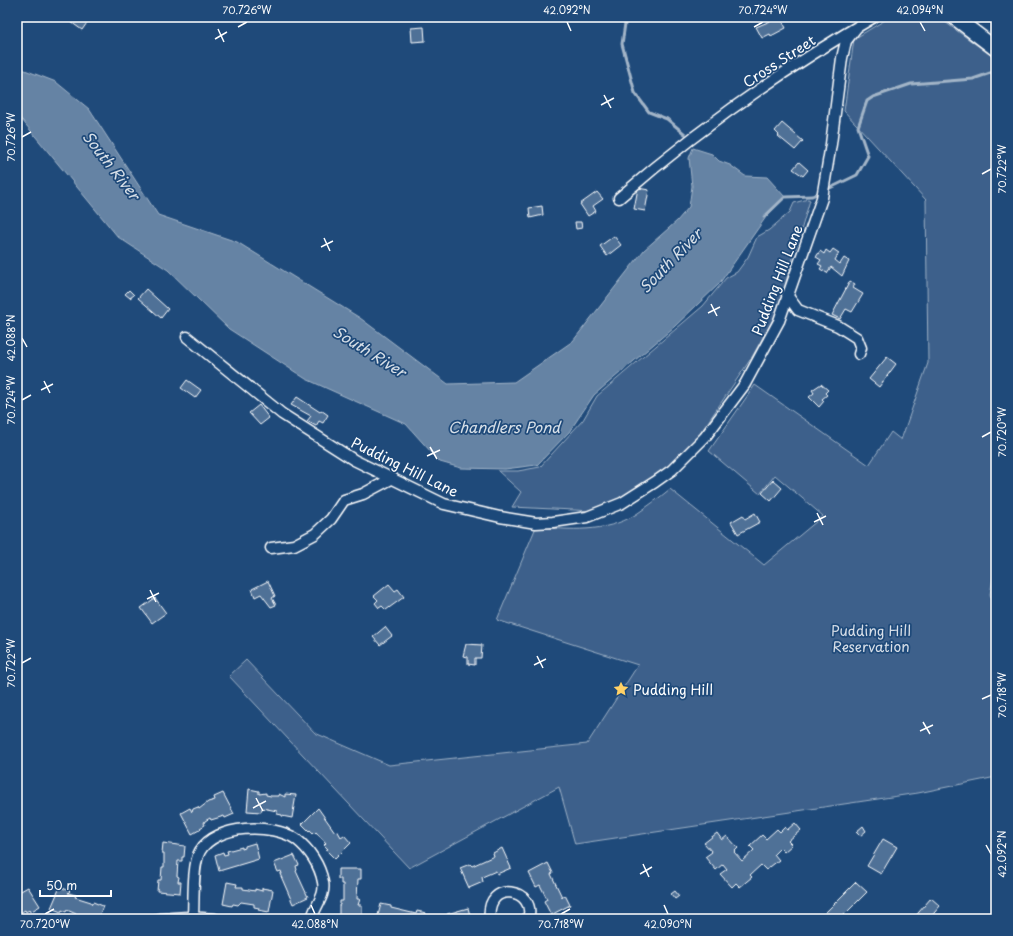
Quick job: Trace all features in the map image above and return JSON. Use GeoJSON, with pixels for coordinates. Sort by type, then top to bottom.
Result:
{"type":"FeatureCollection","features":[{"type":"Feature","properties":{"kind":"main road"},"geometry":{"type":"LineString","coordinates":[[954,17],[996,49]]}},
{"type":"Feature","properties":{"kind":"street","name":"Cross Street"},"geometry":{"type":"LineString","coordinates":[[618,198],[662,160],[701,131],[874,17]]}},
{"type":"Feature","properties":{"kind":"street","name":"Pudding Hill Lane"},"geometry":{"type":"LineString","coordinates":[[187,337],[282,414],[354,460],[444,504],[518,521],[536,522],[570,520],[604,511],[656,482],[696,446],[744,384],[779,321],[822,198],[840,65],[846,41],[857,28]]}},
{"type":"Feature","properties":{"kind":"street"},"geometry":{"type":"LineString","coordinates":[[787,295],[798,310],[838,326],[857,338],[861,348],[859,354]]}},
{"type":"Feature","properties":{"kind":"street"},"geometry":{"type":"LineString","coordinates":[[779,321],[798,310]]}},
{"type":"Feature","properties":{"kind":"street"},"geometry":{"type":"LineString","coordinates":[[271,548],[294,545],[315,534],[331,519],[344,500],[363,494],[393,478]]}},
{"type":"Feature","properties":{"kind":"street"},"geometry":{"type":"LineString","coordinates":[[193,917],[196,859],[200,850],[218,836],[231,830],[246,828],[275,831],[294,838],[305,847],[313,857],[323,882],[323,894],[312,919]]}},
{"type":"Feature","properties":{"kind":"street"},"geometry":{"type":"LineString","coordinates":[[490,919],[488,909],[493,899],[500,894],[509,891],[519,894],[527,901],[530,914],[528,919]]}},
{"type":"Feature","properties":{"kind":"street"},"geometry":{"type":"LineString","coordinates":[[159,919],[193,917],[209,919]]}},
{"type":"Feature","properties":{"kind":"green space","name":"Pudding Hill Reservation"},"geometry":{"type":"Polygon","coordinates":[[[890,17],[938,17],[996,59],[996,562],[990,594],[996,621],[996,777],[918,793],[575,844],[559,787],[409,868],[229,676],[246,660],[315,733],[389,765],[587,744],[638,665],[497,620],[536,527],[587,529],[612,525],[635,515],[670,489],[764,565],[823,516],[775,475],[760,494],[709,451],[755,385],[869,465],[891,432],[901,440],[928,363],[926,200],[844,111],[854,39],[890,17]]]}},
{"type":"Feature","properties":{"kind":"green space"},"geometry":{"type":"Polygon","coordinates":[[[808,199],[810,200],[777,312],[752,357],[691,447],[664,474],[628,497],[594,511],[512,507],[521,492],[498,471],[518,471],[540,467],[583,420],[597,396],[703,306],[726,278],[737,272],[748,257],[757,237],[769,230],[790,212],[794,203],[808,199]]]}},
{"type":"Feature","properties":{"kind":"water","name":"Chandlers Pond"},"geometry":{"type":"Polygon","coordinates":[[[17,67],[56,82],[89,109],[158,215],[237,242],[360,318],[448,384],[514,382],[573,341],[644,250],[677,221],[689,207],[692,186],[689,158],[693,148],[712,154],[719,161],[730,165],[745,176],[767,177],[785,197],[766,217],[719,284],[674,327],[594,395],[569,432],[537,465],[505,469],[461,468],[440,462],[406,424],[306,379],[229,329],[168,270],[118,237],[17,114],[17,67]]]}},
{"type":"Feature","properties":{"kind":"building"},"geometry":{"type":"Polygon","coordinates":[[[64,17],[91,17],[82,30],[64,17]]]}},
{"type":"Feature","properties":{"kind":"building"},"geometry":{"type":"Polygon","coordinates":[[[780,17],[786,28],[771,36],[770,34],[762,38],[756,27],[780,17]]]}},
{"type":"Feature","properties":{"kind":"building"},"geometry":{"type":"Polygon","coordinates":[[[424,27],[425,41],[412,42],[411,28],[424,27]]]}},
{"type":"Feature","properties":{"kind":"building"},"geometry":{"type":"Polygon","coordinates":[[[782,123],[803,141],[795,150],[778,136],[779,135],[775,131],[782,123]]]}},
{"type":"Feature","properties":{"kind":"building"},"geometry":{"type":"Polygon","coordinates":[[[799,162],[808,170],[803,176],[793,169],[799,162]]]}},
{"type":"Feature","properties":{"kind":"building"},"geometry":{"type":"Polygon","coordinates":[[[638,188],[649,190],[645,211],[634,209],[638,188]]]}},
{"type":"Feature","properties":{"kind":"building"},"geometry":{"type":"Polygon","coordinates":[[[597,192],[603,199],[593,206],[596,211],[588,216],[580,204],[597,192]]]}},
{"type":"Feature","properties":{"kind":"building"},"geometry":{"type":"Polygon","coordinates":[[[542,206],[543,215],[530,218],[529,208],[542,206]]]}},
{"type":"Feature","properties":{"kind":"building"},"geometry":{"type":"Polygon","coordinates":[[[575,222],[581,222],[582,228],[576,229],[575,222]]]}},
{"type":"Feature","properties":{"kind":"building"},"geometry":{"type":"Polygon","coordinates":[[[614,236],[621,245],[607,256],[600,246],[614,236]]]}},
{"type":"Feature","properties":{"kind":"building"},"geometry":{"type":"Polygon","coordinates":[[[833,249],[839,253],[835,260],[840,264],[844,258],[849,261],[842,276],[831,267],[827,273],[820,269],[822,266],[818,264],[821,260],[816,257],[820,251],[824,254],[826,250],[830,253],[833,249]]]}},
{"type":"Feature","properties":{"kind":"building"},"geometry":{"type":"Polygon","coordinates":[[[850,281],[855,284],[853,288],[863,294],[852,312],[846,309],[840,319],[832,315],[850,281]]]}},
{"type":"Feature","properties":{"kind":"building"},"geometry":{"type":"Polygon","coordinates":[[[146,289],[168,309],[161,318],[138,298],[146,289]]]}},
{"type":"Feature","properties":{"kind":"building"},"geometry":{"type":"Polygon","coordinates":[[[129,290],[134,295],[130,298],[125,294],[129,290]]]}},
{"type":"Feature","properties":{"kind":"building"},"geometry":{"type":"Polygon","coordinates":[[[887,357],[896,364],[879,387],[869,379],[887,357]]]}},
{"type":"Feature","properties":{"kind":"building"},"geometry":{"type":"Polygon","coordinates":[[[187,380],[201,390],[195,398],[181,388],[187,380]]]}},
{"type":"Feature","properties":{"kind":"building"},"geometry":{"type":"Polygon","coordinates":[[[821,384],[828,390],[825,393],[827,395],[822,399],[824,401],[819,407],[809,397],[814,393],[812,390],[821,384]]]}},
{"type":"Feature","properties":{"kind":"building"},"geometry":{"type":"Polygon","coordinates":[[[297,397],[320,412],[321,410],[328,415],[323,423],[319,421],[316,426],[307,421],[311,416],[291,405],[297,397]]]}},
{"type":"Feature","properties":{"kind":"building"},"geometry":{"type":"Polygon","coordinates":[[[259,405],[269,418],[260,425],[249,413],[259,405]]]}},
{"type":"Feature","properties":{"kind":"building"},"geometry":{"type":"Polygon","coordinates":[[[773,480],[782,488],[771,501],[762,493],[773,480]]]}},
{"type":"Feature","properties":{"kind":"building"},"geometry":{"type":"Polygon","coordinates":[[[755,513],[760,522],[738,534],[731,522],[743,515],[745,519],[755,513]]]}},
{"type":"Feature","properties":{"kind":"building"},"geometry":{"type":"Polygon","coordinates":[[[268,581],[275,596],[272,598],[276,605],[271,607],[261,594],[255,597],[252,589],[268,581]]]}},
{"type":"Feature","properties":{"kind":"building"},"geometry":{"type":"Polygon","coordinates":[[[389,584],[395,591],[398,589],[404,597],[386,610],[382,606],[379,608],[375,603],[378,600],[374,596],[389,584]]]}},
{"type":"Feature","properties":{"kind":"building"},"geometry":{"type":"Polygon","coordinates":[[[155,598],[166,613],[152,623],[141,608],[155,598]]]}},
{"type":"Feature","properties":{"kind":"building"},"geometry":{"type":"Polygon","coordinates":[[[385,627],[392,636],[380,645],[373,637],[385,627]]]}},
{"type":"Feature","properties":{"kind":"building"},"geometry":{"type":"Polygon","coordinates":[[[466,644],[482,645],[481,658],[475,658],[475,665],[468,664],[468,657],[463,656],[466,644]]]}},
{"type":"Feature","properties":{"kind":"building"},"geometry":{"type":"Polygon","coordinates":[[[249,789],[259,791],[259,794],[266,793],[266,795],[271,796],[279,796],[279,794],[285,797],[285,794],[296,795],[292,818],[277,814],[277,811],[262,808],[261,812],[247,811],[249,789]]]}},
{"type":"Feature","properties":{"kind":"building"},"geometry":{"type":"Polygon","coordinates":[[[223,793],[234,814],[225,818],[224,816],[211,820],[210,818],[205,821],[205,825],[200,828],[201,829],[192,834],[181,813],[190,808],[192,812],[193,809],[198,807],[199,809],[208,802],[215,800],[214,797],[223,793]]]}},
{"type":"Feature","properties":{"kind":"building"},"geometry":{"type":"Polygon","coordinates":[[[318,808],[335,832],[337,830],[341,837],[344,835],[351,843],[335,859],[326,850],[328,849],[324,845],[326,843],[316,832],[314,834],[302,824],[318,808]]]}},
{"type":"Feature","properties":{"kind":"building"},"geometry":{"type":"Polygon","coordinates":[[[795,823],[801,830],[788,841],[792,845],[784,852],[780,848],[774,854],[779,860],[766,870],[761,865],[750,875],[752,877],[740,887],[736,883],[732,887],[720,874],[727,869],[723,864],[716,870],[705,857],[712,852],[704,843],[717,833],[722,840],[727,836],[738,848],[734,852],[742,861],[754,850],[750,846],[762,835],[766,839],[777,829],[780,832],[785,827],[787,830],[795,823]]]}},
{"type":"Feature","properties":{"kind":"building"},"geometry":{"type":"Polygon","coordinates":[[[863,826],[866,831],[860,836],[856,832],[863,826]]]}},
{"type":"Feature","properties":{"kind":"building"},"geometry":{"type":"Polygon","coordinates":[[[883,839],[897,847],[881,874],[867,866],[883,839]]]}},
{"type":"Feature","properties":{"kind":"building"},"geometry":{"type":"Polygon","coordinates":[[[163,843],[185,846],[184,857],[182,857],[182,861],[178,861],[177,876],[179,877],[178,882],[181,882],[180,893],[157,891],[158,880],[161,880],[162,867],[164,867],[164,853],[162,853],[163,843]]]}},
{"type":"Feature","properties":{"kind":"building"},"geometry":{"type":"Polygon","coordinates":[[[255,843],[259,859],[219,871],[215,855],[223,852],[224,855],[228,854],[227,851],[242,847],[242,849],[245,848],[245,846],[255,843]]]}},
{"type":"Feature","properties":{"kind":"building"},"geometry":{"type":"Polygon","coordinates":[[[502,848],[511,868],[497,874],[496,871],[482,877],[483,882],[469,888],[460,868],[470,864],[472,866],[494,856],[493,853],[502,848]]]}},
{"type":"Feature","properties":{"kind":"building"},"geometry":{"type":"Polygon","coordinates":[[[294,855],[299,865],[296,866],[296,871],[308,897],[293,904],[280,874],[282,874],[281,871],[278,872],[274,863],[294,855]]]}},
{"type":"Feature","properties":{"kind":"building"},"geometry":{"type":"Polygon","coordinates":[[[548,863],[553,873],[551,874],[562,897],[565,895],[570,905],[551,915],[544,901],[547,899],[540,885],[536,887],[529,873],[548,863]]]}},
{"type":"Feature","properties":{"kind":"building"},"geometry":{"type":"Polygon","coordinates":[[[338,869],[361,869],[361,879],[358,879],[357,899],[360,899],[358,905],[362,905],[362,916],[339,916],[340,901],[343,901],[343,884],[341,884],[341,879],[338,879],[338,869]]]}},
{"type":"Feature","properties":{"kind":"building"},"geometry":{"type":"Polygon","coordinates":[[[227,882],[237,884],[236,887],[243,887],[243,889],[255,891],[255,889],[262,891],[262,888],[273,890],[269,912],[258,910],[259,908],[254,907],[254,904],[241,902],[238,905],[233,904],[232,906],[223,904],[227,882]]]}},
{"type":"Feature","properties":{"kind":"building"},"geometry":{"type":"Polygon","coordinates":[[[856,882],[867,892],[840,919],[819,919],[856,882]]]}},
{"type":"Feature","properties":{"kind":"building"},"geometry":{"type":"Polygon","coordinates":[[[28,887],[40,906],[30,912],[29,910],[26,912],[25,910],[17,915],[17,896],[20,894],[19,892],[28,887]]]}},
{"type":"Feature","properties":{"kind":"building"},"geometry":{"type":"Polygon","coordinates":[[[60,887],[70,891],[68,893],[76,895],[75,897],[91,902],[92,904],[93,902],[103,906],[98,919],[82,919],[83,917],[67,910],[66,912],[62,910],[61,912],[51,908],[60,887]]]}},
{"type":"Feature","properties":{"kind":"building"},"geometry":{"type":"Polygon","coordinates":[[[675,891],[679,896],[675,899],[671,894],[675,891]]]}},
{"type":"Feature","properties":{"kind":"building"},"geometry":{"type":"Polygon","coordinates":[[[931,898],[940,906],[929,919],[913,919],[931,898]]]}},
{"type":"Feature","properties":{"kind":"building"},"geometry":{"type":"Polygon","coordinates":[[[381,904],[416,914],[417,911],[426,913],[425,919],[377,919],[381,904]]]}},
{"type":"Feature","properties":{"kind":"building"},"geometry":{"type":"Polygon","coordinates":[[[468,908],[471,919],[449,919],[447,914],[468,908]]]}},
{"type":"Feature","properties":{"kind":"waterway","name":"South River"},"geometry":{"type":"LineString","coordinates":[[626,17],[622,44],[635,93],[649,112],[667,119],[685,134]]}},
{"type":"Feature","properties":{"kind":"waterway","name":"South River"},"geometry":{"type":"LineString","coordinates":[[826,190],[857,175],[868,156],[858,127],[867,101],[873,97],[911,84],[973,79],[996,71]]}},
{"type":"Feature","properties":{"kind":"waterway","name":"South River"},"geometry":{"type":"LineString","coordinates":[[764,217],[785,197],[812,196],[821,192]]}},
{"type":"Feature","properties":{"kind":"place","name":"Pudding Hill"},"geometry":{"type":"Point","coordinates":[621,689]}}]}
